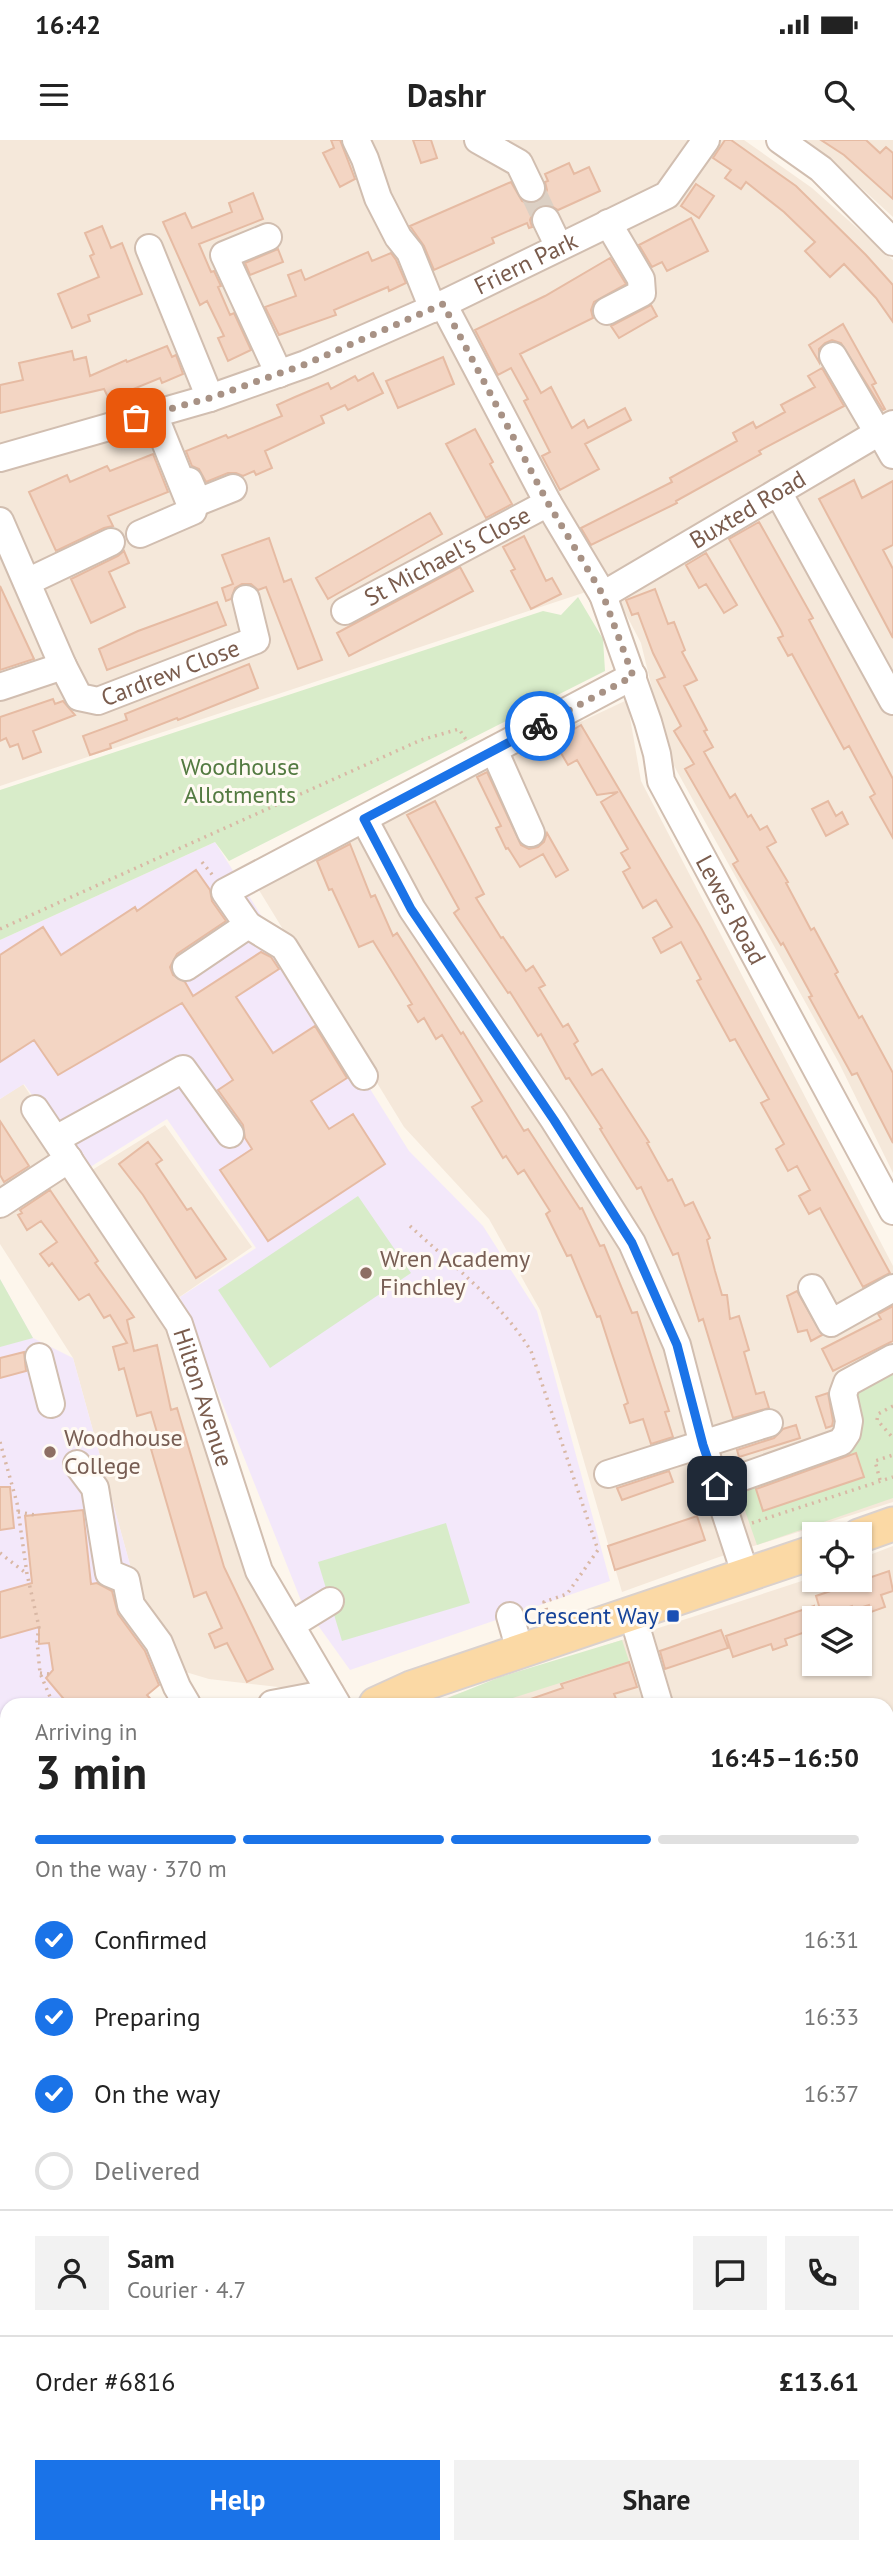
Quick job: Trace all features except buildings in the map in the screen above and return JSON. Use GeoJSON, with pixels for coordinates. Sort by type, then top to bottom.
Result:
{"type":"FeatureCollection","features":[{"type":"Feature","properties":{"kind":"main road"},"geometry":{"type":"LineString","coordinates":[[872,1531],[893,1524]]}},
{"type":"Feature","properties":{"kind":"main road"},"geometry":{"type":"LineString","coordinates":[[389,1698],[411,1688],[802,1556]]}},
{"type":"Feature","properties":{"kind":"street","name":"Lewes Road"},"geometry":{"type":"LineString","coordinates":[[356,140],[378,198],[398,237],[410,253],[548,503],[603,595],[633,676],[657,754],[661,781],[893,1211]]}},
{"type":"Feature","properties":{"kind":"street"},"geometry":{"type":"LineString","coordinates":[[478,140],[519,163],[531,188]]}},
{"type":"Feature","properties":{"kind":"street","name":"Friern Park"},"geometry":{"type":"LineString","coordinates":[[0,458],[210,398],[279,374],[438,306],[667,195],[706,140]]}},
{"type":"Feature","properties":{"kind":"street"},"geometry":{"type":"LineString","coordinates":[[780,140],[821,169],[893,242]]}},
{"type":"Feature","properties":{"kind":"street"},"geometry":{"type":"LineString","coordinates":[[547,220],[559,247]]}},
{"type":"Feature","properties":{"kind":"street"},"geometry":{"type":"LineString","coordinates":[[607,311],[642,293],[641,279],[608,223]]}},
{"type":"Feature","properties":{"kind":"street"},"geometry":{"type":"LineString","coordinates":[[268,237],[224,255],[279,374]]}},
{"type":"Feature","properties":{"kind":"street"},"geometry":{"type":"LineString","coordinates":[[149,248],[210,398]]}},
{"type":"Feature","properties":{"kind":"street"},"geometry":{"type":"LineString","coordinates":[[833,356],[884,430],[893,455]]}},
{"type":"Feature","properties":{"kind":"street"},"geometry":{"type":"LineString","coordinates":[[157,412],[198,502],[233,488]]}},
{"type":"Feature","properties":{"kind":"street"},"geometry":{"type":"LineString","coordinates":[[140,534],[193,511],[157,412]]}},
{"type":"Feature","properties":{"kind":"street","name":"Buxted Road"},"geometry":{"type":"LineString","coordinates":[[603,595],[884,430]]}},
{"type":"Feature","properties":{"kind":"street"},"geometry":{"type":"LineString","coordinates":[[778,492],[893,701]]}},
{"type":"Feature","properties":{"kind":"street","name":"St Michael's Close"},"geometry":{"type":"LineString","coordinates":[[345,611],[548,503]]}},
{"type":"Feature","properties":{"kind":"street"},"geometry":{"type":"LineString","coordinates":[[0,521],[7,556],[27,582],[63,666],[0,687]]}},
{"type":"Feature","properties":{"kind":"street"},"geometry":{"type":"LineString","coordinates":[[27,582],[111,542]]}},
{"type":"Feature","properties":{"kind":"street","name":"Cardrew Close"},"geometry":{"type":"LineString","coordinates":[[63,666],[79,697],[98,701],[256,640],[246,599]]}},
{"type":"Feature","properties":{"kind":"street"},"geometry":{"type":"LineString","coordinates":[[364,1076],[284,947],[248,925],[225,892],[633,676]]}},
{"type":"Feature","properties":{"kind":"street"},"geometry":{"type":"LineString","coordinates":[[494,750],[531,833]]}},
{"type":"Feature","properties":{"kind":"street"},"geometry":{"type":"LineString","coordinates":[[364,819],[411,909],[554,1120],[632,1243],[677,1345],[703,1445],[746,1576]]}},
{"type":"Feature","properties":{"kind":"street"},"geometry":{"type":"LineString","coordinates":[[186,967],[248,925]]}},
{"type":"Feature","properties":{"kind":"street"},"geometry":{"type":"LineString","coordinates":[[1,1212],[62,1149],[183,1069],[230,1134]]}},
{"type":"Feature","properties":{"kind":"street","name":"Hilton Avenue"},"geometry":{"type":"LineString","coordinates":[[36,1109],[179,1324],[260,1571],[333,1698]]}},
{"type":"Feature","properties":{"kind":"street"},"geometry":{"type":"LineString","coordinates":[[811,1288],[831,1323],[893,1288]]}},
{"type":"Feature","properties":{"kind":"street"},"geometry":{"type":"LineString","coordinates":[[39,1357],[51,1404]]}},
{"type":"Feature","properties":{"kind":"street"},"geometry":{"type":"LineString","coordinates":[[717,1486],[841,1442],[847,1433],[849,1421],[843,1394],[847,1383],[893,1358]]}},
{"type":"Feature","properties":{"kind":"street"},"geometry":{"type":"LineString","coordinates":[[608,1475],[769,1423]]}},
{"type":"Feature","properties":{"kind":"street"},"geometry":{"type":"LineString","coordinates":[[77,1464],[95,1488],[109,1573],[127,1580],[131,1605],[159,1643],[183,1698]]}},
{"type":"Feature","properties":{"kind":"street"},"geometry":{"type":"LineString","coordinates":[[291,1625],[330,1601]]}},
{"type":"Feature","properties":{"kind":"street"},"geometry":{"type":"LineString","coordinates":[[632,1614],[657,1698]]}},
{"type":"Feature","properties":{"kind":"street"},"geometry":{"type":"LineString","coordinates":[[510,1616],[520,1651]]}},
{"type":"Feature","properties":{"kind":"path"},"geometry":{"type":"LineString","coordinates":[[0,929],[421,740],[459,729],[466,741]]}},
{"type":"Feature","properties":{"kind":"path"},"geometry":{"type":"LineString","coordinates":[[410,1226],[499,1308],[516,1327],[531,1351],[598,1550],[567,1594],[544,1602],[556,1639]]}},
{"type":"Feature","properties":{"kind":"path"},"geometry":{"type":"LineString","coordinates":[[893,1406],[881,1410],[877,1420],[893,1438]]}},
{"type":"Feature","properties":{"kind":"path"},"geometry":{"type":"LineString","coordinates":[[0,1442],[18,1512],[27,1574],[39,1627],[37,1641],[40,1673],[50,1698]]}},
{"type":"Feature","properties":{"kind":"path"},"geometry":{"type":"LineString","coordinates":[[880,1480],[875,1461],[893,1455]]}},
{"type":"Feature","properties":{"kind":"path"},"geometry":{"type":"LineString","coordinates":[[731,1531],[893,1477]]}},
{"type":"Feature","properties":{"kind":"path"},"geometry":{"type":"LineString","coordinates":[[18,1512],[36,1515]]}},
{"type":"Feature","properties":{"kind":"path"},"geometry":{"type":"LineString","coordinates":[[0,1553],[27,1574]]}},
{"type":"Feature","properties":{"kind":"path"},"geometry":{"type":"LineString","coordinates":[[40,1673],[50,1674]]}},
{"type":"Feature","properties":{"kind":"shaded area"},"geometry":{"type":"Polygon","coordinates":[[[0,140],[744,140],[812,188],[893,260],[893,409],[583,593],[0,786],[0,140]]]}},
{"type":"Feature","properties":{"kind":"shaded area"},"geometry":{"type":"Polygon","coordinates":[[[802,140],[893,140],[893,217],[832,161],[802,140]]]}},
{"type":"Feature","properties":{"kind":"shaded area"},"geometry":{"type":"Polygon","coordinates":[[[893,424],[893,1173],[839,1063],[668,755],[641,643],[616,595],[893,424]]]}},
{"type":"Feature","properties":{"kind":"shaded area"},"geometry":{"type":"Polygon","coordinates":[[[627,700],[641,781],[893,1266],[893,1502],[830,1522],[802,1522],[802,1531],[622,1592],[540,1310],[489,1219],[404,1127],[251,877],[627,700]]]}},
{"type":"Feature","properties":{"kind":"shaded area","name":"Wren Academy Finchley"},"geometry":{"type":"Polygon","coordinates":[[[215,842],[409,1151],[483,1226],[537,1311],[610,1581],[350,1670],[302,1603],[180,1297],[256,1248],[167,1119],[87,1169],[24,1084],[0,1099],[0,940],[215,842]]]}},
{"type":"Feature","properties":{"kind":"shaded area"},"geometry":{"type":"Polygon","coordinates":[[[23,1084],[84,1175],[165,1125],[252,1247],[168,1305],[258,1568],[331,1693],[209,1679],[179,1670],[135,1583],[73,1358],[0,1244],[0,1099],[23,1084]]]}},
{"type":"Feature","properties":{"kind":"shaded area","name":"Woodhouse College"},"geometry":{"type":"Polygon","coordinates":[[[0,1279],[33,1338],[73,1358],[135,1583],[179,1670],[148,1694],[151,1698],[0,1698],[0,1279]]]}},
{"type":"Feature","properties":{"kind":"shaded area"},"geometry":{"type":"Polygon","coordinates":[[[893,1546],[893,1698],[447,1698],[802,1581],[802,1592],[872,1592],[872,1554],[893,1546]]]}},
{"type":"Feature","properties":{"kind":"green space","name":"Woodhouse Allotments"},"geometry":{"type":"Polygon","coordinates":[[[578,597],[603,639],[605,671],[229,861],[215,842],[0,940],[0,790],[543,611],[561,615],[578,597]]]}},
{"type":"Feature","properties":{"kind":"green space"},"geometry":{"type":"Polygon","coordinates":[[[358,1196],[411,1273],[270,1368],[218,1290],[358,1196]]]}},
{"type":"Feature","properties":{"kind":"green space"},"geometry":{"type":"Polygon","coordinates":[[[0,1279],[33,1338],[0,1347],[0,1279]]]}},
{"type":"Feature","properties":{"kind":"green space"},"geometry":{"type":"Polygon","coordinates":[[[893,1364],[893,1498],[824,1522],[802,1522],[802,1529],[757,1545],[736,1485],[841,1449],[848,1398],[893,1364]]]}},
{"type":"Feature","properties":{"kind":"green space"},"geometry":{"type":"Polygon","coordinates":[[[446,1523],[470,1603],[342,1641],[318,1562],[446,1523]]]}},
{"type":"Feature","properties":{"kind":"green space"},"geometry":{"type":"Polygon","coordinates":[[[622,1640],[629,1661],[513,1698],[448,1698],[500,1677],[622,1640]]]}},
{"type":"Feature","properties":{"kind":"tunnel"},"geometry":{"type":"LineString","coordinates":[[531,188],[546,220]]}},
{"type":"Feature","properties":{"kind":"way so far"},"geometry":{"type":"LineString","coordinates":[[136,418],[210,398],[306,364],[443,304],[548,503],[603,595],[633,676],[540,726]]}},
{"type":"Feature","properties":{"kind":"place","name":"Wren Academy Finchley"},"geometry":{"type":"Point","coordinates":[366,1273]}},
{"type":"Feature","properties":{"kind":"place","name":"Woodhouse College"},"geometry":{"type":"Point","coordinates":[50,1452]}},
{"type":"Feature","properties":{"kind":"place","name":"Crescent Way"},"geometry":{"type":"Point","coordinates":[673,1616]}},
{"type":"Feature","properties":{"kind":"route"},"geometry":{"type":"LineString","coordinates":[[540,726],[364,819],[411,909],[554,1120],[632,1243],[677,1345],[703,1445],[717,1486]]}}]}
